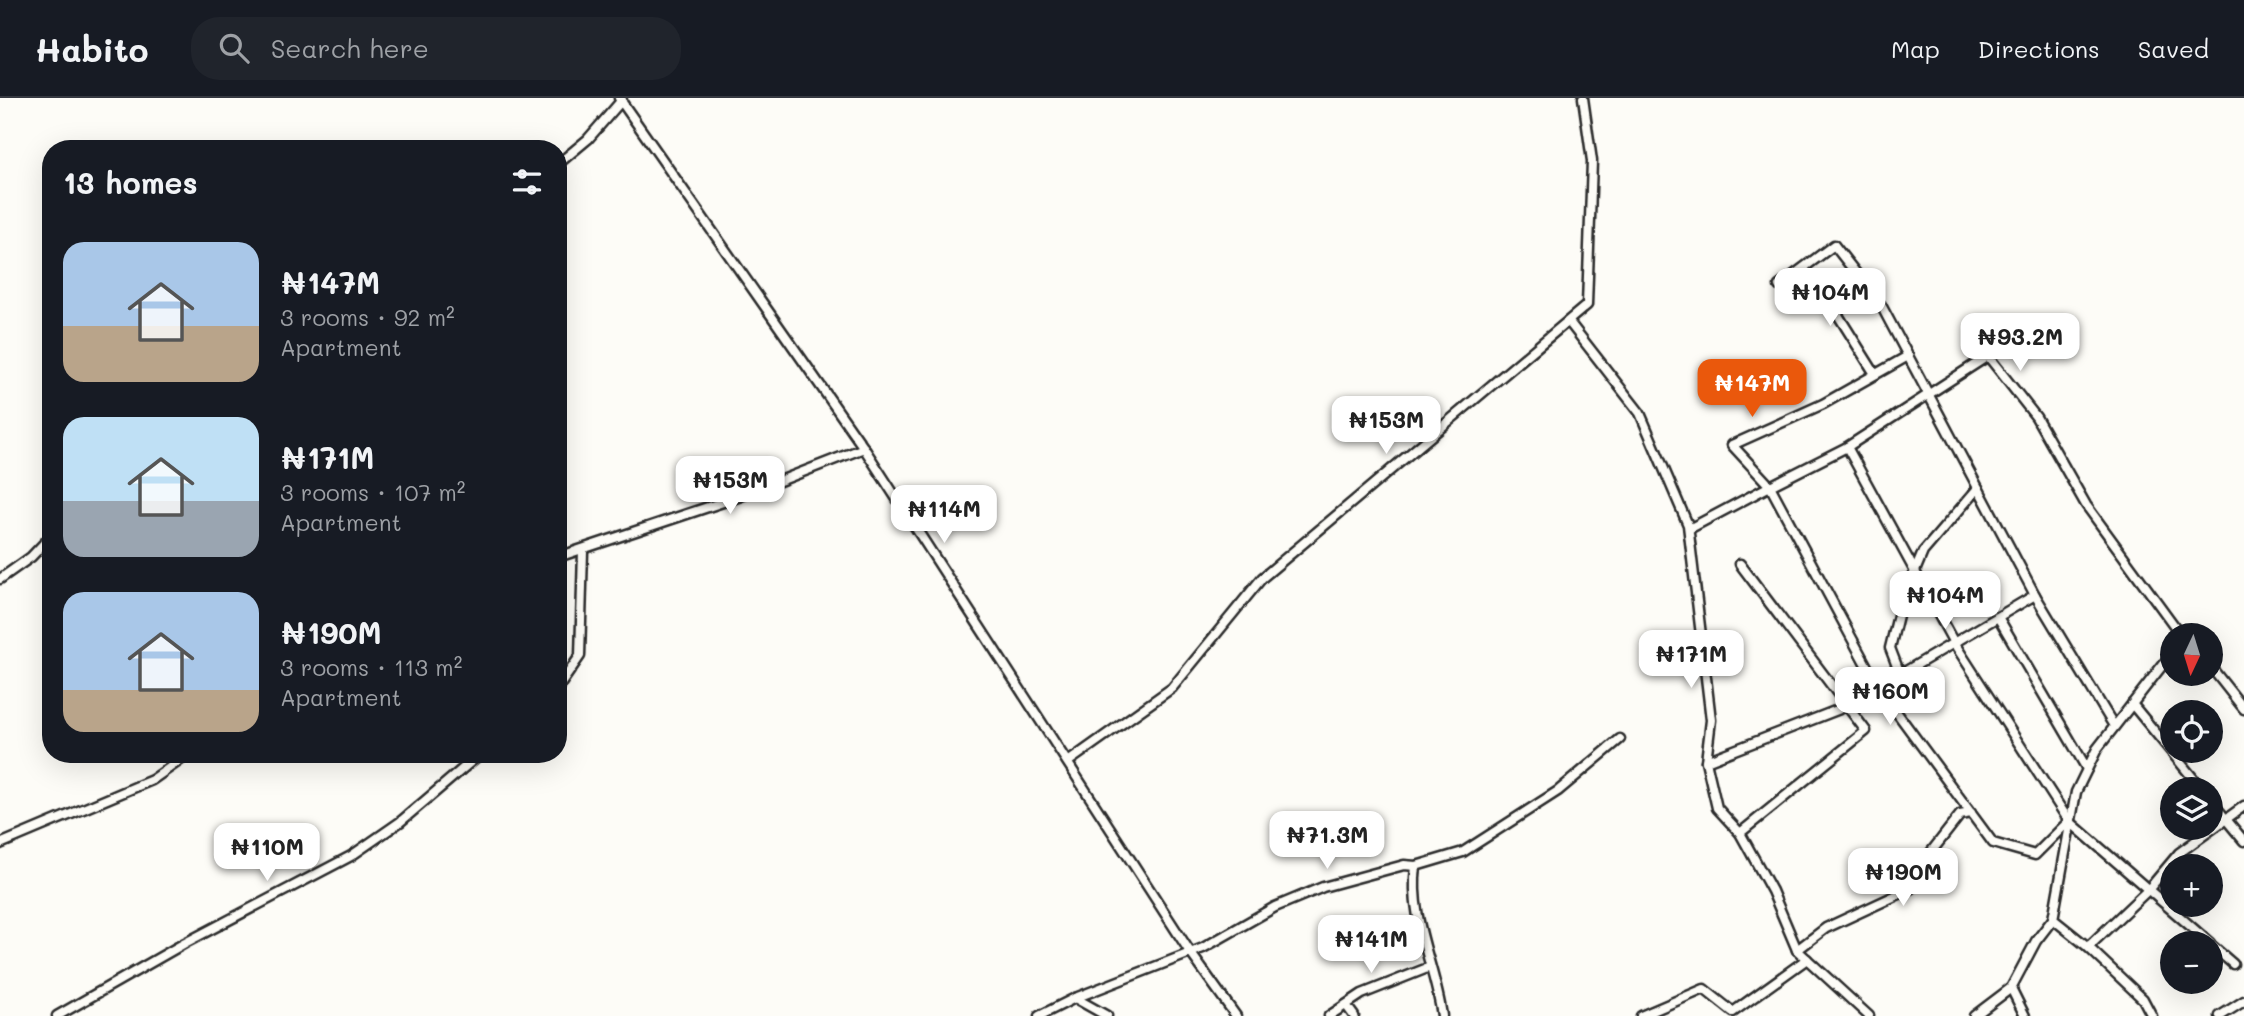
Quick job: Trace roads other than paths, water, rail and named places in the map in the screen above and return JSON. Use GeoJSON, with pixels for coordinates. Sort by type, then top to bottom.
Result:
{"type":"FeatureCollection","features":[{"type":"Feature","properties":{"kind":"street"},"geometry":{"type":"LineString","coordinates":[[1068,762],[1172,688],[1262,578],[1587,305],[1592,161],[1583,98]]}},
{"type":"Feature","properties":{"kind":"street"},"geometry":{"type":"LineString","coordinates":[[567,156],[588,139],[621,99],[864,448],[1190,952],[1236,1016]]}},
{"type":"Feature","properties":{"kind":"street"},"geometry":{"type":"LineString","coordinates":[[1779,286],[1834,245],[1881,305],[2035,595],[2114,726]]}},
{"type":"Feature","properties":{"kind":"street"},"geometry":{"type":"LineString","coordinates":[[1804,269],[1833,307],[1875,374]]}},
{"type":"Feature","properties":{"kind":"street"},"geometry":{"type":"LineString","coordinates":[[1569,322],[1640,413],[1689,529],[1711,720],[1706,761],[1717,808],[1740,833],[1772,891],[1797,950],[1870,1016]]}},
{"type":"Feature","properties":{"kind":"street"},"geometry":{"type":"LineString","coordinates":[[1908,356],[1823,404],[1732,446],[1770,486],[1878,687],[1993,843],[2035,855],[2069,821]]}},
{"type":"Feature","properties":{"kind":"street"},"geometry":{"type":"LineString","coordinates":[[1689,529],[1847,447],[1988,356],[2036,417],[2086,505],[2172,623]]}},
{"type":"Feature","properties":{"kind":"street"},"geometry":{"type":"LineString","coordinates":[[1847,447],[1954,643],[2069,821],[2195,931]]}},
{"type":"Feature","properties":{"kind":"street"},"geometry":{"type":"LineString","coordinates":[[567,555],[741,496],[864,448]]}},
{"type":"Feature","properties":{"kind":"street"},"geometry":{"type":"LineString","coordinates":[[1900,674],[1890,648],[1900,607],[1923,552],[1978,488]]}},
{"type":"Feature","properties":{"kind":"street"},"geometry":{"type":"LineString","coordinates":[[0,579],[31,557],[42,545]]}},
{"type":"Feature","properties":{"kind":"street"},"geometry":{"type":"LineString","coordinates":[[567,675],[580,656],[583,551]]}},
{"type":"Feature","properties":{"kind":"street"},"geometry":{"type":"LineString","coordinates":[[1740,564],[1845,707],[1866,731],[1740,833]]}},
{"type":"Feature","properties":{"kind":"street"},"geometry":{"type":"LineString","coordinates":[[1706,761],[1845,707],[2035,595]]}},
{"type":"Feature","properties":{"kind":"street"},"geometry":{"type":"LineString","coordinates":[[1998,617],[2087,769]]}},
{"type":"Feature","properties":{"kind":"street"},"geometry":{"type":"LineString","coordinates":[[1974,1016],[2011,988],[2036,941],[2053,919],[2076,792],[2114,726],[2160,668]]}},
{"type":"Feature","properties":{"kind":"street"},"geometry":{"type":"LineString","coordinates":[[2223,682],[2244,709]]}},
{"type":"Feature","properties":{"kind":"street"},"geometry":{"type":"LineString","coordinates":[[2132,704],[2192,777]]}},
{"type":"Feature","properties":{"kind":"street"},"geometry":{"type":"LineString","coordinates":[[1039,1016],[1074,998],[1190,952],[1275,907],[1324,887],[1404,866],[1451,858],[1558,791],[1620,740]]}},
{"type":"Feature","properties":{"kind":"street"},"geometry":{"type":"LineString","coordinates":[[0,844],[152,780],[176,763]]}},
{"type":"Feature","properties":{"kind":"street"},"geometry":{"type":"LineString","coordinates":[[57,1016],[185,943],[351,856],[400,822],[469,763]]}},
{"type":"Feature","properties":{"kind":"street"},"geometry":{"type":"LineString","coordinates":[[2088,947],[2148,890],[2179,853],[2244,806]]}},
{"type":"Feature","properties":{"kind":"street"},"geometry":{"type":"LineString","coordinates":[[1797,950],[1826,928],[1910,889],[1924,861],[1961,815],[1971,813]]}},
{"type":"Feature","properties":{"kind":"street"},"geometry":{"type":"LineString","coordinates":[[2223,815],[2244,841]]}},
{"type":"Feature","properties":{"kind":"street"},"geometry":{"type":"LineString","coordinates":[[1416,866],[1413,890],[1419,932],[1443,1016]]}},
{"type":"Feature","properties":{"kind":"street"},"geometry":{"type":"LineString","coordinates":[[2053,919],[2088,947],[2143,999],[2152,1016]]}},
{"type":"Feature","properties":{"kind":"street"},"geometry":{"type":"LineString","coordinates":[[2223,955],[2233,964]]}},
{"type":"Feature","properties":{"kind":"street"},"geometry":{"type":"LineString","coordinates":[[1641,1016],[1704,989],[1733,1012],[1807,959]]}},
{"type":"Feature","properties":{"kind":"street"},"geometry":{"type":"LineString","coordinates":[[1329,1016],[1363,994],[1430,967]]}},
{"type":"Feature","properties":{"kind":"street"},"geometry":{"type":"LineString","coordinates":[[2011,988],[2025,1016]]}},
{"type":"Feature","properties":{"kind":"street"},"geometry":{"type":"LineString","coordinates":[[1074,998],[1107,1016]]}},
{"type":"Feature","properties":{"kind":"street"},"geometry":{"type":"LineString","coordinates":[[2220,1016],[2244,1001]]}},
{"type":"Feature","properties":{"kind":"street"},"geometry":{"type":"LineString","coordinates":[[1346,1004],[1354,1016]]}}]}
